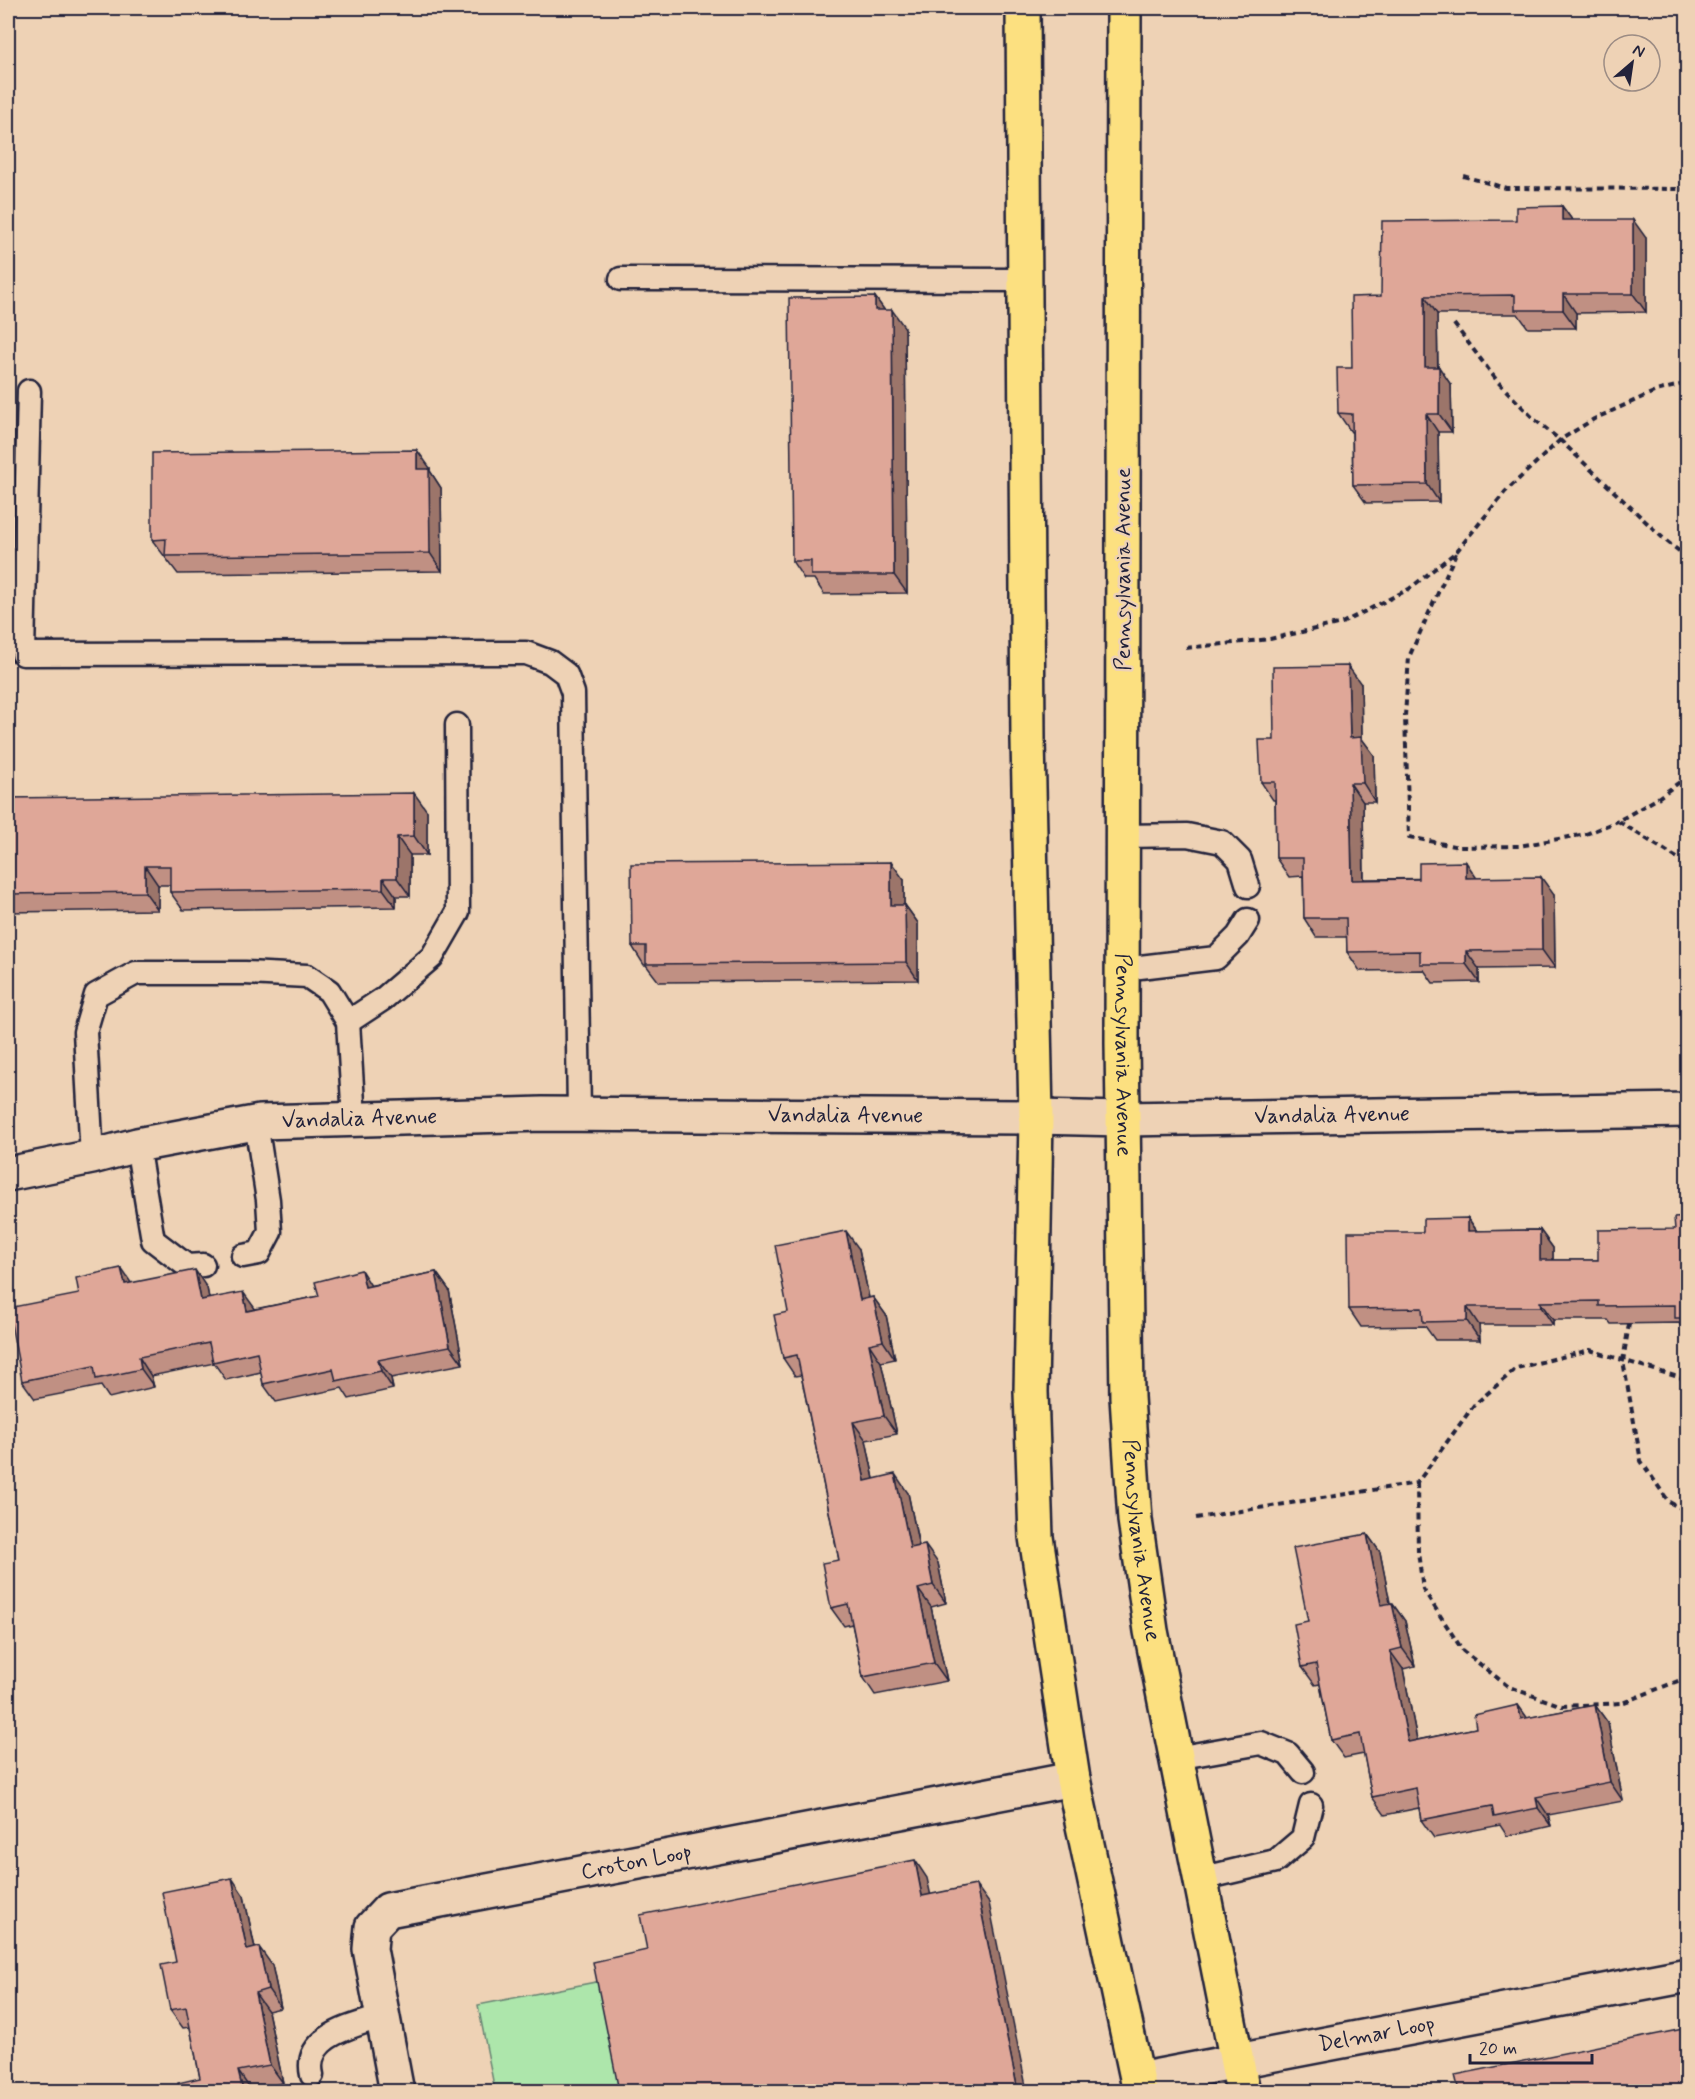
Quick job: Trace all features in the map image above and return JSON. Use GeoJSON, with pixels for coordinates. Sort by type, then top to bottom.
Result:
{"type":"FeatureCollection","features":[{"type":"Feature","properties":{"kind":"main road"},"geometry":{"type":"LineString","coordinates":[[1023,8],[1028,740],[1036,1117],[1031,1392],[1036,1537],[1073,1779],[1139,2086]]}},
{"type":"Feature","properties":{"kind":"main road","name":"Pennsylvania Avenue"},"geometry":{"type":"LineString","coordinates":[[1124,8],[1123,1119],[1127,1397],[1135,1520],[1151,1631],[1240,2077]]}},
{"type":"Feature","properties":{"kind":"street","name":"Vandalia Avenue"},"geometry":{"type":"LineString","coordinates":[[8,1174],[92,1157],[137,1145],[256,1123],[354,1119],[579,1114],[1123,1119],[1688,1110]]}},
{"type":"Feature","properties":{"kind":"street","name":"Croton Loop"},"geometry":{"type":"LineString","coordinates":[[397,2091],[370,1949],[372,1927],[388,1910],[1073,1779]]}},
{"type":"Feature","properties":{"kind":"street","name":"Delmar Loop"},"geometry":{"type":"LineString","coordinates":[[1139,2086],[1240,2077],[1688,1975]]}},
{"type":"Feature","properties":{"kind":"lane"},"geometry":{"type":"LineString","coordinates":[[621,279],[1024,280]]}},
{"type":"Feature","properties":{"kind":"lane"},"geometry":{"type":"LineString","coordinates":[[29,391],[23,654],[526,653],[550,662],[566,674],[573,693],[579,1114]]}},
{"type":"Feature","properties":{"kind":"lane"},"geometry":{"type":"LineString","coordinates":[[348,1022],[383,999],[432,957],[458,912],[457,725]]}},
{"type":"Feature","properties":{"kind":"lane"},"geometry":{"type":"LineString","coordinates":[[1123,836],[1186,835],[1222,842],[1240,860],[1248,886]]}},
{"type":"Feature","properties":{"kind":"lane"},"geometry":{"type":"LineString","coordinates":[[1123,969],[1216,958],[1239,936],[1248,920]]}},
{"type":"Feature","properties":{"kind":"lane"},"geometry":{"type":"LineString","coordinates":[[92,1157],[85,1032],[96,995],[136,973],[245,973],[307,976],[329,991],[348,1022],[354,1119]]}},
{"type":"Feature","properties":{"kind":"lane"},"geometry":{"type":"LineString","coordinates":[[243,1256],[259,1253],[270,1232],[268,1200],[256,1123]]}},
{"type":"Feature","properties":{"kind":"lane"},"geometry":{"type":"LineString","coordinates":[[137,1145],[153,1239],[187,1266],[203,1265]]}},
{"type":"Feature","properties":{"kind":"lane"},"geometry":{"type":"LineString","coordinates":[[1176,1758],[1261,1743],[1288,1754],[1303,1772]]}},
{"type":"Feature","properties":{"kind":"lane"},"geometry":{"type":"LineString","coordinates":[[1200,1879],[1276,1861],[1303,1838],[1311,1805]]}},
{"type":"Feature","properties":{"kind":"lane"},"geometry":{"type":"LineString","coordinates":[[312,2075],[309,2064],[317,2046],[332,2034],[383,2016]]}},
{"type":"Feature","properties":{"kind":"path"},"geometry":{"type":"LineString","coordinates":[[1464,176],[1506,188],[1688,189]]}},
{"type":"Feature","properties":{"kind":"path"},"geometry":{"type":"LineString","coordinates":[[1454,324],[1498,382],[1534,419],[1560,440],[1665,540],[1688,558]]}},
{"type":"Feature","properties":{"kind":"path"},"geometry":{"type":"LineString","coordinates":[[1186,648],[1270,639],[1342,623],[1409,590],[1456,552],[1505,492],[1560,440],[1594,419],[1656,391],[1688,383]]}},
{"type":"Feature","properties":{"kind":"path"},"geometry":{"type":"LineString","coordinates":[[1456,552],[1409,657],[1405,716],[1408,837],[1459,847],[1520,846],[1586,834],[1618,821],[1655,800],[1688,776]]}},
{"type":"Feature","properties":{"kind":"path"},"geometry":{"type":"LineString","coordinates":[[1618,821],[1688,865]]}},
{"type":"Feature","properties":{"kind":"path"},"geometry":{"type":"LineString","coordinates":[[1629,1324],[1623,1362],[1641,1461],[1669,1502],[1688,1512]]}},
{"type":"Feature","properties":{"kind":"path"},"geometry":{"type":"LineString","coordinates":[[1688,1380],[1623,1362],[1590,1350],[1517,1368],[1474,1405],[1417,1483],[1418,1552],[1423,1589],[1462,1651],[1509,1687],[1562,1706],[1622,1703],[1688,1677]]}},
{"type":"Feature","properties":{"kind":"path"},"geometry":{"type":"LineString","coordinates":[[1196,1518],[1417,1483]]}},
{"type":"Feature","properties":{"kind":"green space"},"geometry":{"type":"Polygon","coordinates":[[[606,1980],[628,2091],[495,2091],[478,2005],[606,1980]]]}},
{"type":"Feature","properties":{"kind":"building"},"geometry":{"type":"Polygon","coordinates":[[[1562,206],[1562,220],[1633,220],[1633,294],[1563,294],[1563,310],[1515,310],[1515,295],[1425,296],[1425,367],[1439,367],[1439,414],[1426,414],[1427,484],[1353,485],[1352,414],[1338,413],[1337,368],[1352,368],[1351,297],[1381,296],[1382,221],[1516,220],[1516,207],[1562,206]]]}},
{"type":"Feature","properties":{"kind":"building"},"geometry":{"type":"Polygon","coordinates":[[[875,297],[875,310],[892,310],[894,575],[811,575],[811,561],[792,561],[789,298],[875,297]]]}},
{"type":"Feature","properties":{"kind":"building"},"geometry":{"type":"Polygon","coordinates":[[[417,450],[417,469],[429,469],[430,553],[165,556],[166,539],[152,540],[152,453],[417,450]]]}},
{"type":"Feature","properties":{"kind":"building"},"geometry":{"type":"Polygon","coordinates":[[[1348,666],[1350,738],[1361,737],[1363,783],[1350,783],[1352,880],[1419,879],[1419,863],[1466,862],[1466,878],[1541,877],[1542,950],[1466,951],[1466,964],[1420,964],[1420,951],[1347,952],[1346,918],[1304,918],[1303,858],[1276,858],[1275,782],[1261,782],[1259,740],[1274,740],[1273,667],[1348,666]]]}},
{"type":"Feature","properties":{"kind":"building"},"geometry":{"type":"Polygon","coordinates":[[[414,793],[414,836],[397,837],[397,878],[383,878],[383,889],[170,892],[170,866],[145,866],[145,892],[8,894],[8,798],[414,793]]]}},
{"type":"Feature","properties":{"kind":"building"},"geometry":{"type":"Polygon","coordinates":[[[891,862],[891,905],[905,905],[906,962],[646,964],[646,946],[632,946],[631,864],[891,862]]]}},
{"type":"Feature","properties":{"kind":"building"},"geometry":{"type":"Polygon","coordinates":[[[1688,1217],[1688,1318],[1675,1318],[1675,1305],[1599,1306],[1599,1301],[1540,1302],[1541,1307],[1467,1307],[1467,1321],[1423,1322],[1422,1308],[1349,1309],[1348,1232],[1423,1232],[1423,1219],[1468,1218],[1468,1231],[1540,1230],[1540,1260],[1598,1260],[1598,1230],[1675,1229],[1674,1218],[1688,1217]]]}},
{"type":"Feature","properties":{"kind":"building"},"geometry":{"type":"Polygon","coordinates":[[[846,1231],[860,1300],[873,1297],[883,1341],[869,1344],[884,1416],[853,1422],[865,1481],[895,1474],[910,1548],[925,1545],[933,1585],[918,1589],[934,1663],[863,1677],[848,1604],[831,1608],[822,1563],[839,1560],[797,1355],[783,1358],[774,1315],[788,1312],[775,1245],[846,1231]]]}},
{"type":"Feature","properties":{"kind":"building"},"geometry":{"type":"Polygon","coordinates":[[[121,1268],[125,1284],[195,1270],[201,1300],[243,1292],[247,1311],[319,1296],[315,1282],[361,1270],[365,1287],[436,1272],[450,1346],[378,1360],[381,1371],[336,1381],[333,1369],[263,1384],[257,1352],[213,1362],[209,1343],[139,1357],[141,1369],[96,1379],[94,1366],[22,1381],[8,1308],[79,1294],[76,1278],[121,1268]]]}},
{"type":"Feature","properties":{"kind":"building"},"geometry":{"type":"Polygon","coordinates":[[[1367,1534],[1381,1605],[1392,1603],[1402,1648],[1390,1651],[1408,1742],[1476,1728],[1474,1715],[1518,1705],[1521,1719],[1595,1705],[1610,1782],[1536,1797],[1538,1808],[1494,1817],[1492,1806],[1421,1820],[1416,1788],[1372,1797],[1360,1734],[1331,1740],[1316,1664],[1302,1667],[1294,1624],[1308,1621],[1293,1548],[1367,1534]]]}},
{"type":"Feature","properties":{"kind":"building"},"geometry":{"type":"Polygon","coordinates":[[[915,1860],[922,1896],[976,1885],[1018,2091],[619,2091],[593,1962],[647,1950],[640,1915],[915,1860]]]}},
{"type":"Feature","properties":{"kind":"building"},"geometry":{"type":"Polygon","coordinates":[[[232,1878],[247,1950],[259,1947],[268,1989],[255,1993],[270,2065],[238,2071],[243,2091],[179,2091],[178,2083],[200,2078],[186,2007],[170,2010],[161,1965],[176,1962],[162,1892],[232,1878]]]}},
{"type":"Feature","properties":{"kind":"building"},"geometry":{"type":"Polygon","coordinates":[[[1688,2028],[1688,2091],[1459,2091],[1455,2075],[1688,2028]]]}}]}
